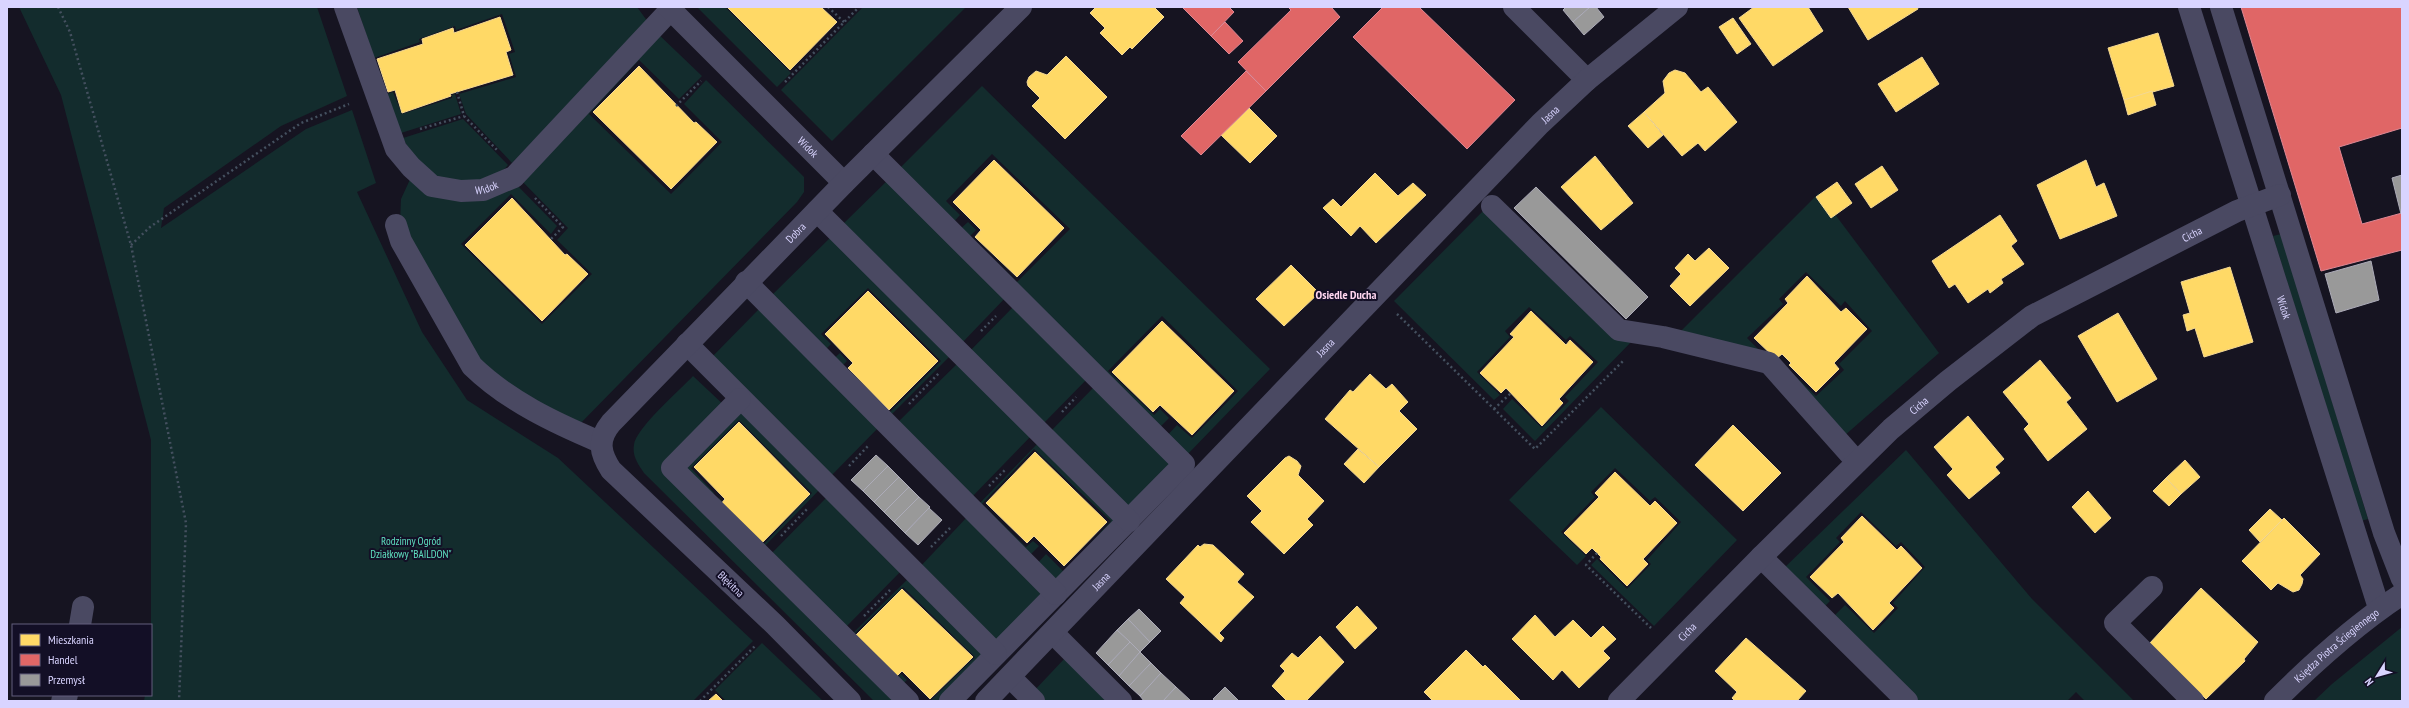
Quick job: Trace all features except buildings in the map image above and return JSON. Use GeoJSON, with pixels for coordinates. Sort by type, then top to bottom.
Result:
{"type":"FeatureCollection","features":[{"type":"Feature","properties":{"kind":"street","name":"Widok"},"geometry":{"type":"LineString","coordinates":[[345,7],[396,149],[411,167],[432,186],[461,191],[483,190],[514,177],[670,8],[844,183]]}},
{"type":"Feature","properties":{"kind":"street","name":"Dobra"},"geometry":{"type":"LineString","coordinates":[[600,442],[604,431],[611,423],[746,282],[1021,7]]}},
{"type":"Feature","properties":{"kind":"street"},"geometry":{"type":"LineString","coordinates":[[1514,7],[1587,80]]}},
{"type":"Feature","properties":{"kind":"street","name":"Jasna"},"geometry":{"type":"LineString","coordinates":[[986,701],[1053,633],[1375,293],[1540,124],[1587,80],[1677,7]]}},
{"type":"Feature","properties":{"kind":"street","name":"Widok"},"geometry":{"type":"LineString","coordinates":[[2189,7],[2250,206],[2380,608]]}},
{"type":"Feature","properties":{"kind":"street"},"geometry":{"type":"LineString","coordinates":[[2221,7],[2384,533],[2402,579]]}},
{"type":"Feature","properties":{"kind":"street"},"geometry":{"type":"LineString","coordinates":[[873,154],[1184,464],[950,701]]}},
{"type":"Feature","properties":{"kind":"street","name":"Cicha"},"geometry":{"type":"LineString","coordinates":[[1619,701],[1760,557],[1891,429],[1948,381],[2032,316],[2237,211],[2280,196]]}},
{"type":"Feature","properties":{"kind":"street"},"geometry":{"type":"LineString","coordinates":[[1492,206],[1619,330],[1649,335],[1769,363],[1857,462]]}},
{"type":"Feature","properties":{"kind":"street"},"geometry":{"type":"LineString","coordinates":[[817,211],[1129,520]]}},
{"type":"Feature","properties":{"kind":"street"},"geometry":{"type":"LineString","coordinates":[[396,225],[401,241],[472,366],[484,378],[514,400],[600,442]]}},
{"type":"Feature","properties":{"kind":"street"},"geometry":{"type":"LineString","coordinates":[[746,282],[1056,594]]}},
{"type":"Feature","properties":{"kind":"street"},"geometry":{"type":"LineString","coordinates":[[687,344],[740,399],[996,654]]}},
{"type":"Feature","properties":{"kind":"street"},"geometry":{"type":"LineString","coordinates":[[740,399],[672,468],[908,701]]}},
{"type":"Feature","properties":{"kind":"street","name":"Błękitna"},"geometry":{"type":"LineString","coordinates":[[600,442],[601,451],[611,470],[850,701]]}},
{"type":"Feature","properties":{"kind":"street"},"geometry":{"type":"LineString","coordinates":[[1760,557],[1906,701]]}},
{"type":"Feature","properties":{"kind":"street"},"geometry":{"type":"LineString","coordinates":[[2152,587],[2115,623],[2193,701]]}},
{"type":"Feature","properties":{"kind":"street","name":"Księdza Piotra Ściegiennego"},"geometry":{"type":"LineString","coordinates":[[2275,701],[2331,647],[2380,608],[2402,594]]}},
{"type":"Feature","properties":{"kind":"street"},"geometry":{"type":"LineString","coordinates":[[1053,633],[1121,701]]}},
{"type":"Feature","properties":{"kind":"street"},"geometry":{"type":"LineString","coordinates":[[1010,677],[1034,701]]}},
{"type":"Feature","properties":{"kind":"path"},"geometry":{"type":"LineString","coordinates":[[58,7],[70,32],[131,245],[186,523],[179,701]]}},
{"type":"Feature","properties":{"kind":"path"},"geometry":{"type":"LineString","coordinates":[[828,7],[844,22]]}},
{"type":"Feature","properties":{"kind":"path"},"geometry":{"type":"LineString","coordinates":[[783,84],[859,7]]}},
{"type":"Feature","properties":{"kind":"path"},"geometry":{"type":"LineString","coordinates":[[676,106],[706,76]]}},
{"type":"Feature","properties":{"kind":"path"},"geometry":{"type":"LineString","coordinates":[[131,245],[150,227],[301,123],[375,91]]}},
{"type":"Feature","properties":{"kind":"path"},"geometry":{"type":"LineString","coordinates":[[457,92],[464,116],[502,155]]}},
{"type":"Feature","properties":{"kind":"path"},"geometry":{"type":"LineString","coordinates":[[514,177],[563,227],[550,240]]}},
{"type":"Feature","properties":{"kind":"path"},"geometry":{"type":"LineString","coordinates":[[1375,293],[1535,449],[1649,335]]}},
{"type":"Feature","properties":{"kind":"path"},"geometry":{"type":"LineString","coordinates":[[888,425],[1016,296]]}},
{"type":"Feature","properties":{"kind":"path"},"geometry":{"type":"LineString","coordinates":[[1041,433],[1096,376]]}},
{"type":"Feature","properties":{"kind":"path"},"geometry":{"type":"LineString","coordinates":[[1494,409],[1511,393]]}},
{"type":"Feature","properties":{"kind":"path"},"geometry":{"type":"LineString","coordinates":[[1597,553],[1586,564],[1672,648]]}},
{"type":"Feature","properties":{"kind":"path"},"geometry":{"type":"LineString","coordinates":[[700,701],[774,626]]}},
{"type":"Feature","properties":{"kind":"green space","name":"Rodzinny Ogród Działkowy \"BAILDON\""},"geometry":{"type":"Polygon","coordinates":[[[19,7],[317,7],[347,96],[281,126],[164,208],[161,228],[306,129],[352,110],[376,183],[357,192],[422,332],[467,400],[558,458],[753,641],[693,701],[144,701],[145,696],[152,696],[151,440],[61,95],[19,7]]]}},
{"type":"Feature","properties":{"kind":"green space"},"geometry":{"type":"Polygon","coordinates":[[[357,7],[637,7],[648,22],[512,163],[466,114],[459,94],[516,77],[509,54],[515,52],[502,14],[456,30],[455,26],[419,39],[420,42],[374,58],[357,7]]]}},
{"type":"Feature","properties":{"kind":"green space"},"geometry":{"type":"Polygon","coordinates":[[[697,7],[725,7],[791,73],[777,87],[697,7]]]}},
{"type":"Feature","properties":{"kind":"green space"},"geometry":{"type":"Polygon","coordinates":[[[863,7],[966,7],[832,141],[781,90],[863,7]]]}},
{"type":"Feature","properties":{"kind":"green space"},"geometry":{"type":"Polygon","coordinates":[[[655,31],[702,76],[679,99],[639,60],[589,114],[671,194],[722,142],[684,104],[706,80],[804,177],[804,192],[797,202],[577,427],[484,372],[400,224],[401,199],[413,173],[431,189],[514,182],[557,226],[551,234],[511,194],[461,244],[542,324],[592,274],[557,240],[568,228],[518,177],[655,31]]]}},
{"type":"Feature","properties":{"kind":"green space"},"geometry":{"type":"Polygon","coordinates":[[[982,86],[1270,369],[1185,457],[1165,438],[1177,425],[1192,438],[1238,391],[1162,316],[1108,371],[1154,415],[1160,409],[1169,418],[1157,430],[958,231],[968,222],[976,230],[970,236],[1017,282],[1070,229],[992,154],[946,201],[960,215],[951,225],[897,171],[982,86]]]}},
{"type":"Feature","properties":{"kind":"green space"},"geometry":{"type":"Polygon","coordinates":[[[393,92],[402,114],[452,98],[452,95],[455,94],[461,114],[401,133],[387,94],[393,92]]]}},
{"type":"Feature","properties":{"kind":"green space"},"geometry":{"type":"Polygon","coordinates":[[[463,119],[508,165],[502,171],[485,179],[475,181],[456,182],[447,180],[433,174],[423,165],[414,155],[403,138],[463,119]]]}},
{"type":"Feature","properties":{"kind":"green space"},"geometry":{"type":"Polygon","coordinates":[[[890,178],[1007,296],[959,346],[840,227],[890,178]]]}},
{"type":"Feature","properties":{"kind":"green space"},"geometry":{"type":"Polygon","coordinates":[[[1819,193],[1939,353],[1844,436],[1787,368],[1816,396],[1844,370],[1839,364],[1872,331],[1845,301],[1841,306],[1806,272],[1779,299],[1783,304],[1747,338],[1763,354],[1679,333],[1819,193]]]}},
{"type":"Feature","properties":{"kind":"green space"},"geometry":{"type":"Polygon","coordinates":[[[1484,210],[1633,340],[1535,441],[1503,409],[1512,399],[1542,428],[1569,401],[1565,397],[1598,362],[1570,336],[1566,340],[1529,307],[1505,331],[1510,337],[1477,372],[1500,395],[1494,400],[1394,301],[1484,210]]]}},
{"type":"Feature","properties":{"kind":"green space"},"geometry":{"type":"Polygon","coordinates":[[[2281,234],[2368,519],[2361,521],[2273,236],[2281,234]]]}},
{"type":"Feature","properties":{"kind":"green space"},"geometry":{"type":"Polygon","coordinates":[[[833,235],[953,353],[888,418],[831,361],[840,353],[847,361],[842,366],[889,413],[941,361],[868,288],[821,334],[831,344],[822,353],[769,298],[833,235]]]}},
{"type":"Feature","properties":{"kind":"green space"},"geometry":{"type":"Polygon","coordinates":[[[1016,304],[1090,376],[1041,426],[967,354],[1016,304]]]}},
{"type":"Feature","properties":{"kind":"green space"},"geometry":{"type":"Polygon","coordinates":[[[761,307],[880,426],[828,479],[710,359],[761,307]]]}},
{"type":"Feature","properties":{"kind":"green space"},"geometry":{"type":"Polygon","coordinates":[[[960,361],[1033,434],[969,500],[895,425],[960,361]]]}},
{"type":"Feature","properties":{"kind":"green space"},"geometry":{"type":"Polygon","coordinates":[[[693,376],[726,407],[668,467],[904,701],[874,701],[644,473],[636,460],[634,453],[636,438],[659,410],[693,376]]]}},
{"type":"Feature","properties":{"kind":"green space"},"geometry":{"type":"Polygon","coordinates":[[[1096,385],[1178,465],[1129,513],[1049,433],[1096,385]]]}},
{"type":"Feature","properties":{"kind":"green space"},"geometry":{"type":"Polygon","coordinates":[[[742,406],[823,486],[761,550],[714,503],[719,498],[722,501],[718,505],[761,547],[812,493],[739,420],[691,468],[714,493],[709,498],[680,469],[742,406]]]}},
{"type":"Feature","properties":{"kind":"green space"},"geometry":{"type":"Polygon","coordinates":[[[1601,407],[1737,540],[1654,626],[1591,565],[1597,559],[1627,589],[1651,564],[1647,560],[1681,522],[1655,497],[1650,501],[1615,468],[1591,492],[1595,497],[1561,532],[1586,556],[1577,565],[1509,500],[1601,407]]]}},
{"type":"Feature","properties":{"kind":"green space"},"geometry":{"type":"Polygon","coordinates":[[[1040,441],[1122,519],[1056,586],[1035,566],[1046,554],[1064,572],[1111,521],[1034,449],[982,504],[1026,547],[1033,541],[1039,546],[1027,558],[976,507],[1040,441]]]}},
{"type":"Feature","properties":{"kind":"green space"},"geometry":{"type":"Polygon","coordinates":[[[1906,450],[2032,599],[2134,701],[2085,701],[2076,692],[2067,701],[1916,701],[1832,618],[1845,605],[1874,633],[1898,608],[1893,603],[1925,567],[1901,542],[1896,546],[1861,512],[1836,538],[1840,542],[1806,577],[1830,601],[1823,608],[1783,569],[1906,450]]]}},
{"type":"Feature","properties":{"kind":"green space"},"geometry":{"type":"Polygon","coordinates":[[[830,494],[904,568],[842,631],[768,557],[830,494]]]}},
{"type":"Feature","properties":{"kind":"green space"},"geometry":{"type":"Polygon","coordinates":[[[969,515],[1049,594],[997,647],[918,569],[969,515]]]}},
{"type":"Feature","properties":{"kind":"green space"},"geometry":{"type":"Polygon","coordinates":[[[912,575],[992,655],[947,701],[930,701],[975,657],[903,587],[852,636],[896,679],[901,674],[907,680],[898,688],[848,638],[912,575]]]}},
{"type":"Feature","properties":{"kind":"green space"},"geometry":{"type":"Polygon","coordinates":[[[2402,627],[2402,701],[2314,701],[2332,684],[2402,627]]]}},
{"type":"Feature","properties":{"kind":"green space"},"geometry":{"type":"Polygon","coordinates":[[[762,643],[823,701],[726,701],[715,690],[762,643]]]}},
{"type":"Feature","properties":{"kind":"green space"},"geometry":{"type":"Polygon","coordinates":[[[1066,657],[1109,701],[1043,701],[1033,692],[1066,657]]]}},
{"type":"Feature","properties":{"kind":"district","name":"Osiedle Ducha"},"geometry":{"type":"Point","coordinates":[1346,294]}}]}
